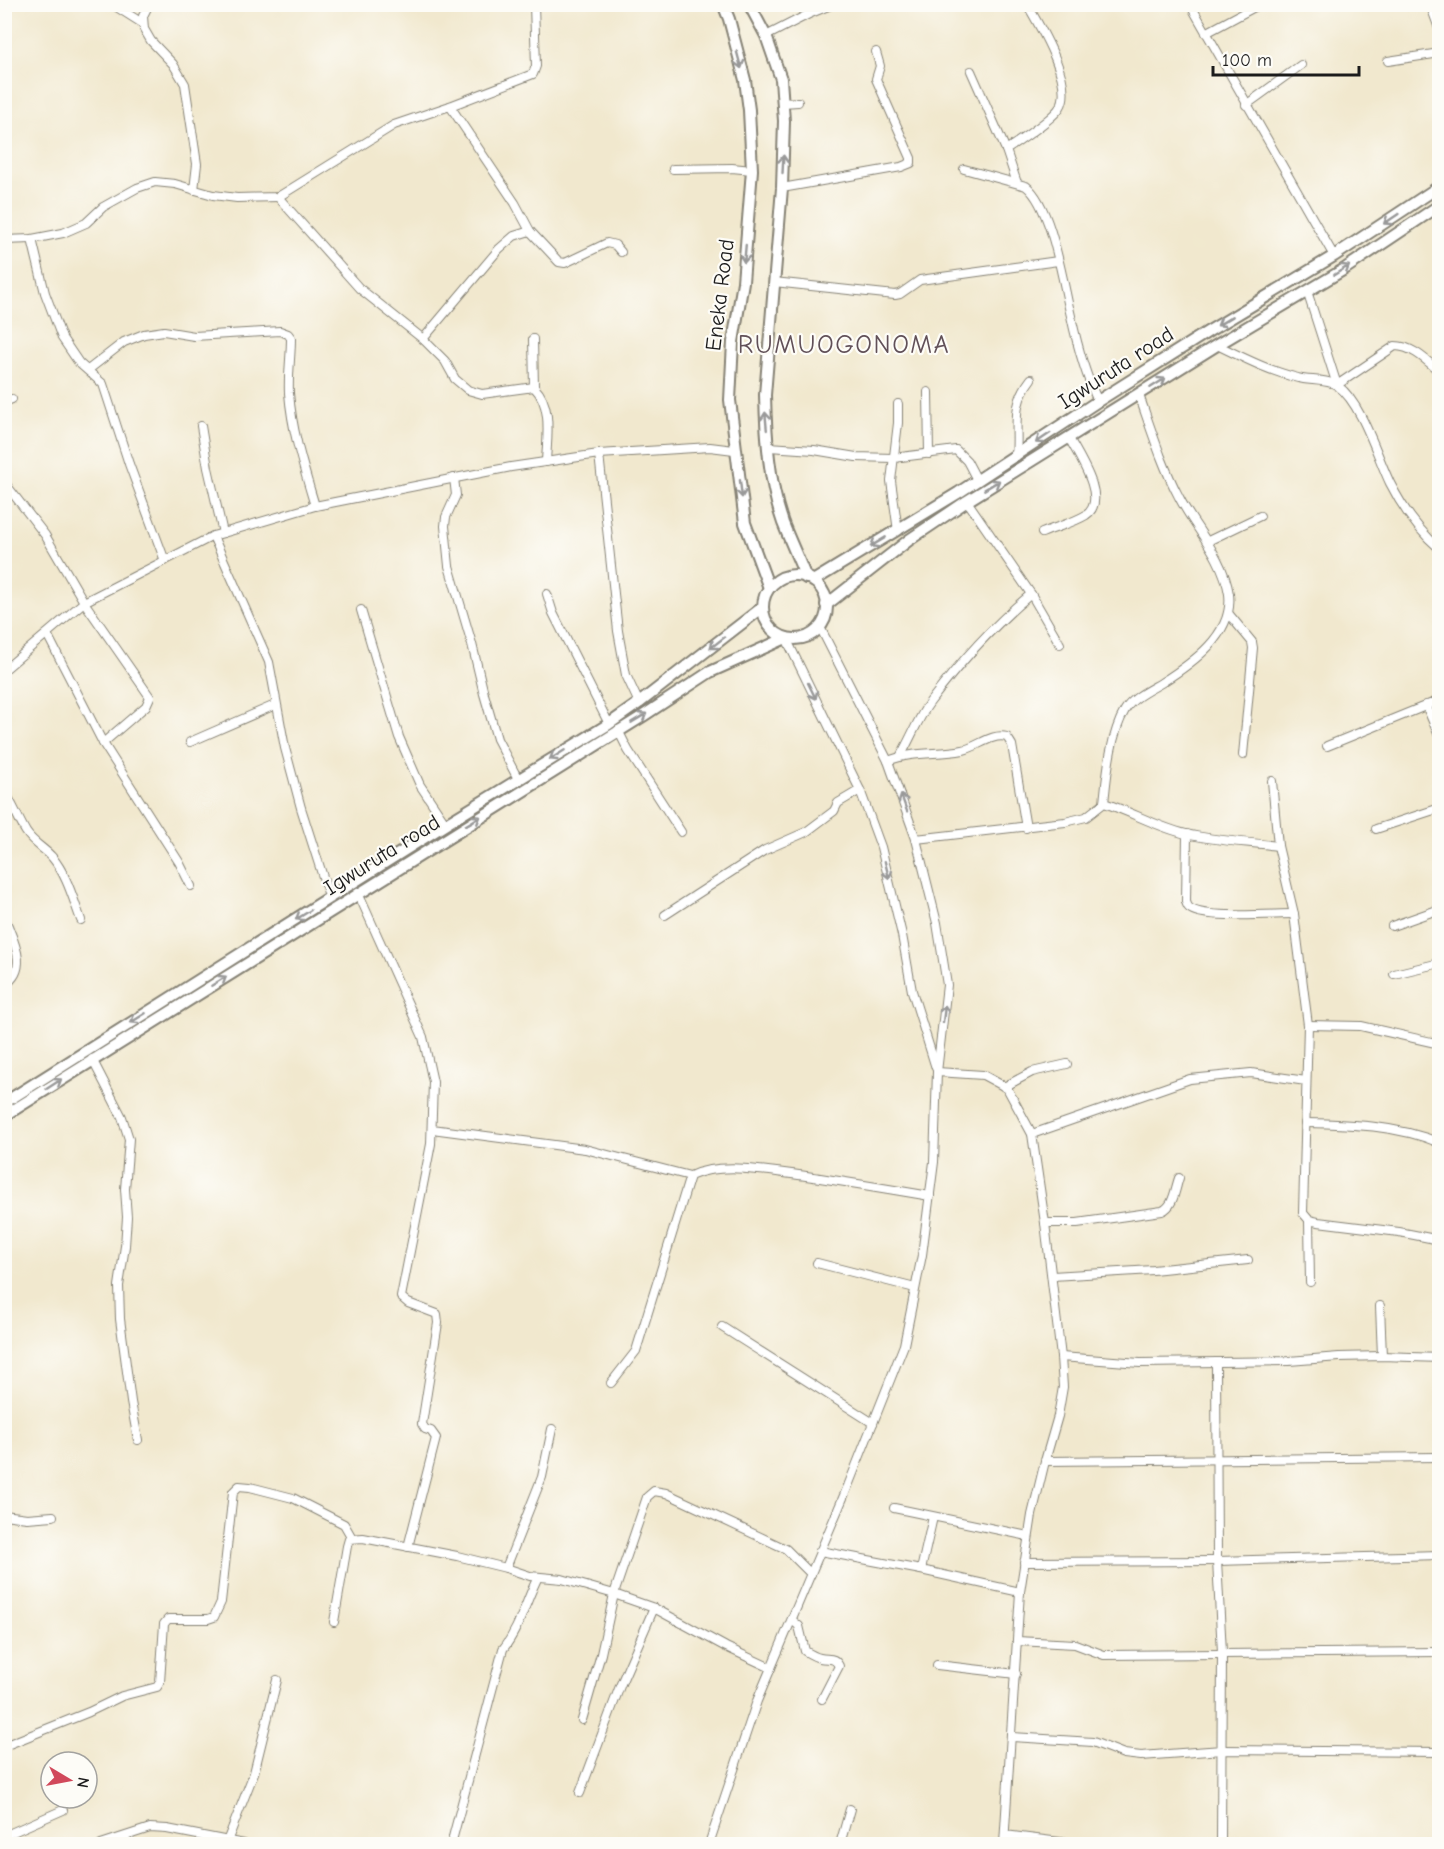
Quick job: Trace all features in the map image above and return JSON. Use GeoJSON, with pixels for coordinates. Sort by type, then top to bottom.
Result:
{"type":"FeatureCollection","features":[{"type":"Feature","properties":{"kind":"main road","name":"Eneka Road"},"geometry":{"type":"LineString","coordinates":[[723,4],[745,81],[752,170],[743,282],[733,342],[730,400],[734,450],[745,523],[769,588]]}},
{"type":"Feature","properties":{"kind":"main road"},"geometry":{"type":"LineString","coordinates":[[749,4],[766,36],[781,79],[783,103],[782,188],[765,395],[773,485],[782,522],[810,580],[821,589],[826,605],[820,627],[809,636],[797,639],[777,634],[769,627],[763,607],[769,588],[780,579],[792,576],[810,580]]}},
{"type":"Feature","properties":{"kind":"main road","name":"Igwuruta road"},"geometry":{"type":"LineString","coordinates":[[810,580],[898,531],[1098,401],[1334,256],[1440,186]]}},
{"type":"Feature","properties":{"kind":"main road","name":"Igwuruta road"},"geometry":{"type":"LineString","coordinates":[[826,605],[909,540],[967,501],[1307,291],[1440,205]]}},
{"type":"Feature","properties":{"kind":"main road","name":"Igwuruta road"},"geometry":{"type":"LineString","coordinates":[[4,1116],[358,893],[613,727],[639,703],[763,607]]}},
{"type":"Feature","properties":{"kind":"main road","name":"Igwuruta road"},"geometry":{"type":"LineString","coordinates":[[4,1103],[518,779],[710,672],[786,638]]}},
{"type":"Feature","properties":{"kind":"street"},"geometry":{"type":"LineString","coordinates":[[112,4],[142,23]]}},
{"type":"Feature","properties":{"kind":"street"},"geometry":{"type":"LineString","coordinates":[[149,4],[142,16],[142,23],[150,41],[173,64],[185,84],[197,164],[194,190]]}},
{"type":"Feature","properties":{"kind":"street"},"geometry":{"type":"LineString","coordinates":[[4,240],[32,239],[63,233],[86,223],[103,207],[137,188],[155,182],[175,184],[213,195],[237,198],[278,197],[394,125],[533,74],[536,66],[534,4]]}},
{"type":"Feature","properties":{"kind":"street"},"geometry":{"type":"LineString","coordinates":[[766,36],[833,4]]}},
{"type":"Feature","properties":{"kind":"street"},"geometry":{"type":"LineString","coordinates":[[1006,150],[1061,107],[1060,74],[1050,44],[1027,4]]}},
{"type":"Feature","properties":{"kind":"street"},"geometry":{"type":"LineString","coordinates":[[1190,4],[1334,256]]}},
{"type":"Feature","properties":{"kind":"street"},"geometry":{"type":"LineString","coordinates":[[1206,33],[1260,4]]}},
{"type":"Feature","properties":{"kind":"street"},"geometry":{"type":"LineString","coordinates":[[1431,4],[1440,31]]}},
{"type":"Feature","properties":{"kind":"street"},"geometry":{"type":"LineString","coordinates":[[782,188],[900,167],[911,163],[876,80],[880,66],[876,52]]}},
{"type":"Feature","properties":{"kind":"street"},"geometry":{"type":"LineString","coordinates":[[1388,61],[1440,53]]}},
{"type":"Feature","properties":{"kind":"street"},"geometry":{"type":"LineString","coordinates":[[1246,105],[1300,65]]}},
{"type":"Feature","properties":{"kind":"street"},"geometry":{"type":"LineString","coordinates":[[971,71],[1006,150],[1017,183]]}},
{"type":"Feature","properties":{"kind":"street"},"geometry":{"type":"LineString","coordinates":[[783,103],[798,102]]}},
{"type":"Feature","properties":{"kind":"street"},"geometry":{"type":"LineString","coordinates":[[450,106],[520,210],[530,231],[559,262],[566,263],[607,243],[615,245],[621,252]]}},
{"type":"Feature","properties":{"kind":"street"},"geometry":{"type":"LineString","coordinates":[[964,168],[1026,186],[1034,192],[1053,237],[1071,320],[1098,401]]}},
{"type":"Feature","properties":{"kind":"street"},"geometry":{"type":"LineString","coordinates":[[673,169],[752,170]]}},
{"type":"Feature","properties":{"kind":"street"},"geometry":{"type":"LineString","coordinates":[[278,197],[359,288],[423,339],[445,360],[455,379],[468,390],[482,394],[534,387]]}},
{"type":"Feature","properties":{"kind":"street"},"geometry":{"type":"LineString","coordinates":[[423,339],[499,249],[514,236],[530,231]]}},
{"type":"Feature","properties":{"kind":"street"},"geometry":{"type":"LineString","coordinates":[[32,239],[45,293],[62,338],[79,363],[103,384],[129,464],[165,561]]}},
{"type":"Feature","properties":{"kind":"street"},"geometry":{"type":"LineString","coordinates":[[774,282],[895,295],[920,280],[1058,261]]}},
{"type":"Feature","properties":{"kind":"street"},"geometry":{"type":"LineString","coordinates":[[1307,291],[1337,385],[1350,399],[1372,439],[1390,483],[1405,510],[1440,549]]}},
{"type":"Feature","properties":{"kind":"street"},"geometry":{"type":"LineString","coordinates":[[88,370],[124,342],[144,334],[164,331],[194,336],[279,331],[288,334],[291,338],[289,373],[292,416],[297,445],[315,506]]}},
{"type":"Feature","properties":{"kind":"street"},"geometry":{"type":"LineString","coordinates":[[533,339],[534,387],[545,402],[547,418],[546,462]]}},
{"type":"Feature","properties":{"kind":"street"},"geometry":{"type":"LineString","coordinates":[[1217,345],[1259,366],[1299,379],[1337,385],[1395,346],[1402,346],[1416,352],[1440,372]]}},
{"type":"Feature","properties":{"kind":"street"},"geometry":{"type":"LineString","coordinates":[[1016,456],[1016,410],[1022,391],[1031,379]]}},
{"type":"Feature","properties":{"kind":"street"},"geometry":{"type":"LineString","coordinates":[[928,392],[929,454]]}},
{"type":"Feature","properties":{"kind":"street"},"geometry":{"type":"LineString","coordinates":[[916,839],[1026,828],[1086,817],[1104,803],[1110,751],[1125,709],[1142,694],[1191,663],[1210,645],[1228,613],[1229,594],[1221,569],[1208,541],[1179,498],[1139,395]]}},
{"type":"Feature","properties":{"kind":"street"},"geometry":{"type":"LineString","coordinates":[[898,404],[891,481],[898,531]]}},
{"type":"Feature","properties":{"kind":"street"},"geometry":{"type":"LineString","coordinates":[[201,426],[223,533]]}},
{"type":"Feature","properties":{"kind":"street"},"geometry":{"type":"LineString","coordinates":[[1042,533],[1087,514],[1093,508],[1095,499],[1093,486],[1069,438]]}},
{"type":"Feature","properties":{"kind":"street"},"geometry":{"type":"LineString","coordinates":[[4,670],[84,602],[213,536],[315,506],[546,462],[599,454],[710,447],[734,450]]}},
{"type":"Feature","properties":{"kind":"street"},"geometry":{"type":"LineString","coordinates":[[769,447],[814,450],[855,458],[893,458],[956,450],[960,452],[977,480]]}},
{"type":"Feature","properties":{"kind":"street"},"geometry":{"type":"LineString","coordinates":[[599,454],[618,631],[626,675],[639,703]]}},
{"type":"Feature","properties":{"kind":"street"},"geometry":{"type":"LineString","coordinates":[[454,478],[456,495],[446,517],[445,526],[449,566],[497,740],[518,779]]}},
{"type":"Feature","properties":{"kind":"street"},"geometry":{"type":"LineString","coordinates":[[4,482],[45,535],[84,602],[150,697],[146,706],[103,743]]}},
{"type":"Feature","properties":{"kind":"street"},"geometry":{"type":"LineString","coordinates":[[967,501],[1031,594],[1060,644]]}},
{"type":"Feature","properties":{"kind":"street"},"geometry":{"type":"LineString","coordinates":[[1208,541],[1260,516]]}},
{"type":"Feature","properties":{"kind":"street"},"geometry":{"type":"LineString","coordinates":[[213,536],[269,662],[275,705],[301,808],[330,898]]}},
{"type":"Feature","properties":{"kind":"street"},"geometry":{"type":"LineString","coordinates":[[547,594],[553,613],[613,727],[681,832]]}},
{"type":"Feature","properties":{"kind":"street"},"geometry":{"type":"LineString","coordinates":[[901,755],[929,703],[1009,612],[1031,594]]}},
{"type":"Feature","properties":{"kind":"street"},"geometry":{"type":"LineString","coordinates":[[361,610],[399,737],[420,785],[446,824]]}},
{"type":"Feature","properties":{"kind":"street"},"geometry":{"type":"LineString","coordinates":[[1228,613],[1252,642],[1253,648],[1243,755]]}},
{"type":"Feature","properties":{"kind":"street"},"geometry":{"type":"LineString","coordinates":[[710,1845],[757,1701],[904,1345],[934,1162],[937,1072],[947,985],[937,923],[916,839],[888,761],[820,627]]}},
{"type":"Feature","properties":{"kind":"street"},"geometry":{"type":"LineString","coordinates":[[47,634],[103,743],[179,862],[191,886]]}},
{"type":"Feature","properties":{"kind":"street"},"geometry":{"type":"LineString","coordinates":[[786,638],[860,790],[881,846],[901,926],[912,990],[937,1072]]}},
{"type":"Feature","properties":{"kind":"street"},"geometry":{"type":"LineString","coordinates":[[1326,746],[1440,700]]}},
{"type":"Feature","properties":{"kind":"street"},"geometry":{"type":"LineString","coordinates":[[190,742],[275,705]]}},
{"type":"Feature","properties":{"kind":"street"},"geometry":{"type":"LineString","coordinates":[[1426,705],[1440,738]]}},
{"type":"Feature","properties":{"kind":"street"},"geometry":{"type":"LineString","coordinates":[[888,761],[901,755],[966,750],[999,735],[1007,737],[1012,745],[1026,828]]}},
{"type":"Feature","properties":{"kind":"street"},"geometry":{"type":"LineString","coordinates":[[1272,781],[1278,846],[1294,914],[1308,1025],[1303,1213],[1309,1220],[1310,1282]]}},
{"type":"Feature","properties":{"kind":"street"},"geometry":{"type":"LineString","coordinates":[[665,915],[765,850],[806,832],[834,811],[838,803],[860,790]]}},
{"type":"Feature","properties":{"kind":"street"},"geometry":{"type":"LineString","coordinates":[[4,791],[25,831],[33,841],[45,849],[68,883],[81,920]]}},
{"type":"Feature","properties":{"kind":"street"},"geometry":{"type":"LineString","coordinates":[[1104,803],[1127,810],[1155,824],[1187,834],[1278,846]]}},
{"type":"Feature","properties":{"kind":"street"},"geometry":{"type":"LineString","coordinates":[[1376,829],[1440,808]]}},
{"type":"Feature","properties":{"kind":"street"},"geometry":{"type":"LineString","coordinates":[[1187,834],[1186,902],[1192,910],[1207,914],[1294,914]]}},
{"type":"Feature","properties":{"kind":"street"},"geometry":{"type":"LineString","coordinates":[[358,893],[423,1037],[433,1082],[431,1144],[402,1297],[408,1303],[437,1314],[438,1323],[422,1424],[436,1438],[408,1547]]}},
{"type":"Feature","properties":{"kind":"street"},"geometry":{"type":"LineString","coordinates":[[1392,926],[1440,909]]}},
{"type":"Feature","properties":{"kind":"street"},"geometry":{"type":"LineString","coordinates":[[4,916],[20,966],[15,977],[4,985]]}},
{"type":"Feature","properties":{"kind":"street"},"geometry":{"type":"LineString","coordinates":[[1394,974],[1440,963]]}},
{"type":"Feature","properties":{"kind":"street"},"geometry":{"type":"LineString","coordinates":[[1308,1025],[1360,1026],[1440,1044]]}},
{"type":"Feature","properties":{"kind":"street"},"geometry":{"type":"LineString","coordinates":[[92,1059],[122,1117],[129,1139],[125,1189],[125,1246],[119,1287],[131,1402],[138,1440]]}},
{"type":"Feature","properties":{"kind":"street"},"geometry":{"type":"LineString","coordinates":[[1004,1087],[1032,1072],[1067,1064]]}},
{"type":"Feature","properties":{"kind":"street"},"geometry":{"type":"LineString","coordinates":[[937,1072],[983,1075],[1004,1087],[1032,1134],[1046,1223],[1061,1357],[1062,1395],[1028,1536],[1020,1592],[1004,1845]]}},
{"type":"Feature","properties":{"kind":"street"},"geometry":{"type":"LineString","coordinates":[[1032,1134],[1190,1079],[1251,1073],[1306,1081]]}},
{"type":"Feature","properties":{"kind":"street"},"geometry":{"type":"LineString","coordinates":[[1305,1123],[1356,1124],[1420,1135],[1440,1143]]}},
{"type":"Feature","properties":{"kind":"street"},"geometry":{"type":"LineString","coordinates":[[432,1128],[585,1149],[690,1176],[698,1173],[738,1169],[859,1184],[930,1196]]}},
{"type":"Feature","properties":{"kind":"street"},"geometry":{"type":"LineString","coordinates":[[611,1383],[636,1351],[690,1176]]}},
{"type":"Feature","properties":{"kind":"street"},"geometry":{"type":"LineString","coordinates":[[1046,1223],[1077,1222],[1162,1211],[1171,1202],[1179,1178]]}},
{"type":"Feature","properties":{"kind":"street"},"geometry":{"type":"LineString","coordinates":[[1309,1220],[1440,1240]]}},
{"type":"Feature","properties":{"kind":"street"},"geometry":{"type":"LineString","coordinates":[[1052,1276],[1153,1270],[1248,1260]]}},
{"type":"Feature","properties":{"kind":"street"},"geometry":{"type":"LineString","coordinates":[[817,1263],[915,1288]]}},
{"type":"Feature","properties":{"kind":"street"},"geometry":{"type":"LineString","coordinates":[[1380,1306],[1382,1356]]}},
{"type":"Feature","properties":{"kind":"street"},"geometry":{"type":"LineString","coordinates":[[722,1328],[873,1423]]}},
{"type":"Feature","properties":{"kind":"street"},"geometry":{"type":"LineString","coordinates":[[1061,1357],[1140,1363],[1289,1362],[1382,1356],[1440,1358]]}},
{"type":"Feature","properties":{"kind":"street"},"geometry":{"type":"LineString","coordinates":[[1216,1362],[1217,1561],[1222,1655],[1221,1845]]}},
{"type":"Feature","properties":{"kind":"street"},"geometry":{"type":"LineString","coordinates":[[506,1568],[542,1477],[552,1429]]}},
{"type":"Feature","properties":{"kind":"street"},"geometry":{"type":"LineString","coordinates":[[1045,1461],[1440,1457]]}},
{"type":"Feature","properties":{"kind":"street"},"geometry":{"type":"LineString","coordinates":[[4,1746],[89,1712],[122,1696],[157,1687],[160,1682],[164,1624],[168,1619],[214,1617],[221,1602],[233,1492],[239,1486],[293,1498],[344,1524],[352,1538]]}},
{"type":"Feature","properties":{"kind":"street"},"geometry":{"type":"LineString","coordinates":[[582,1720],[614,1594],[647,1497],[654,1491],[666,1493],[786,1549],[811,1574]]}},
{"type":"Feature","properties":{"kind":"street"},"geometry":{"type":"LineString","coordinates":[[894,1508],[1028,1536]]}},
{"type":"Feature","properties":{"kind":"street"},"geometry":{"type":"LineString","coordinates":[[4,1515],[27,1518],[53,1516]]}},
{"type":"Feature","properties":{"kind":"street"},"geometry":{"type":"LineString","coordinates":[[921,1570],[933,1516]]}},
{"type":"Feature","properties":{"kind":"street"},"geometry":{"type":"LineString","coordinates":[[334,1622],[349,1539],[363,1538],[506,1568],[538,1577],[550,1576],[614,1594],[654,1608],[726,1647],[771,1668]]}},
{"type":"Feature","properties":{"kind":"street"},"geometry":{"type":"LineString","coordinates":[[820,1551],[1020,1592]]}},
{"type":"Feature","properties":{"kind":"street"},"geometry":{"type":"LineString","coordinates":[[1024,1562],[1217,1561],[1440,1554]]}},
{"type":"Feature","properties":{"kind":"street"},"geometry":{"type":"LineString","coordinates":[[453,1837],[503,1648],[513,1635],[538,1577]]}},
{"type":"Feature","properties":{"kind":"street"},"geometry":{"type":"LineString","coordinates":[[580,1793],[654,1608]]}},
{"type":"Feature","properties":{"kind":"street"},"geometry":{"type":"LineString","coordinates":[[792,1620],[799,1626],[805,1652],[822,1659],[831,1658],[839,1666],[822,1699]]}},
{"type":"Feature","properties":{"kind":"street"},"geometry":{"type":"LineString","coordinates":[[1017,1641],[1075,1644],[1104,1655],[1440,1652]]}},
{"type":"Feature","properties":{"kind":"street"},"geometry":{"type":"LineString","coordinates":[[937,1665],[1016,1674]]}},
{"type":"Feature","properties":{"kind":"street"},"geometry":{"type":"LineString","coordinates":[[226,1843],[254,1773],[277,1680]]}},
{"type":"Feature","properties":{"kind":"street"},"geometry":{"type":"LineString","coordinates":[[1012,1737],[1093,1742],[1124,1754],[1141,1756],[1222,1750],[1440,1752]]}},
{"type":"Feature","properties":{"kind":"street"},"geometry":{"type":"LineString","coordinates":[[840,1845],[850,1809]]}},
{"type":"Feature","properties":{"kind":"street"},"geometry":{"type":"LineString","coordinates":[[4,1836],[63,1810]]}},
{"type":"Feature","properties":{"kind":"street"},"geometry":{"type":"LineString","coordinates":[[101,1845],[150,1828],[167,1829],[244,1845]]}},
{"type":"Feature","properties":{"kind":"street"},"geometry":{"type":"LineString","coordinates":[[1005,1835],[1076,1845]]}},
{"type":"Feature","properties":{"kind":"district","name":"RUMUOGONOMA"},"geometry":{"type":"Point","coordinates":[844,345]}}]}
